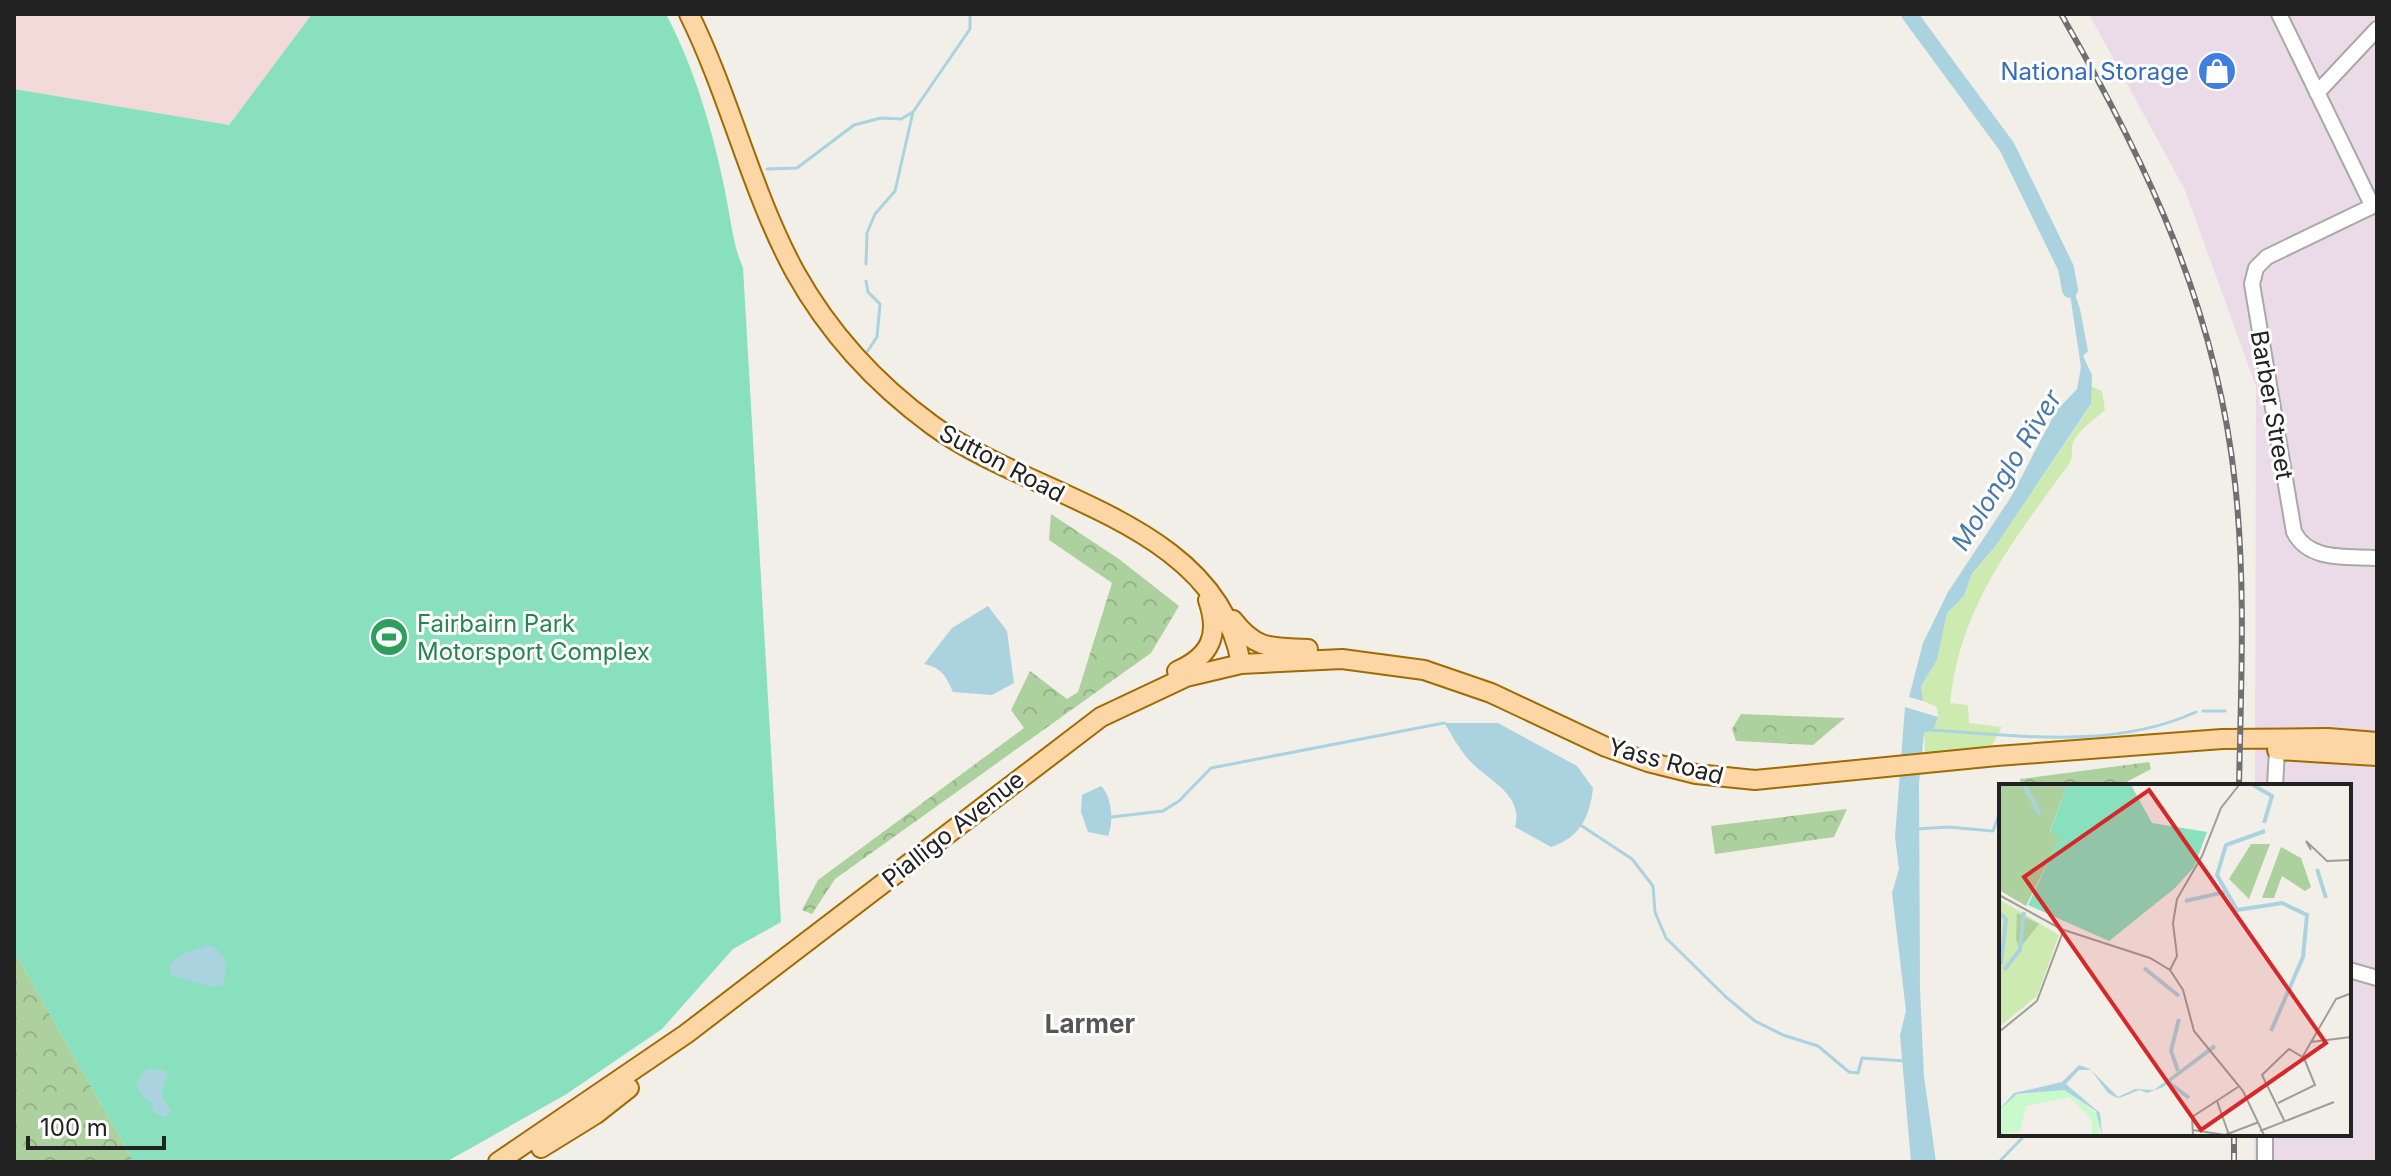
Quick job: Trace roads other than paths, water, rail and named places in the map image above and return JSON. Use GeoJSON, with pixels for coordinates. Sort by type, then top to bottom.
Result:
{"type":"FeatureCollection","features":[{"type":"Feature","properties":{"kind":"main road","name":"Sutton Road"},"geometry":{"type":"LineString","coordinates":[[689,14],[709,54],[779,238],[810,297],[848,348],[898,400],[950,438],[1010,471],[1140,532],[1178,557],[1201,579],[1218,603],[1236,642],[1241,664]]}},
{"type":"Feature","properties":{"kind":"main road"},"geometry":{"type":"LineString","coordinates":[[1111,712],[1149,684],[1204,656],[1215,627],[1201,579]]}},
{"type":"Feature","properties":{"kind":"main road"},"geometry":{"type":"LineString","coordinates":[[1218,603],[1251,641],[1264,646],[1309,649],[1353,660]]}},
{"type":"Feature","properties":{"kind":"main road","name":"Yass Road"},"geometry":{"type":"LineString","coordinates":[[1241,664],[1314,658],[1387,662],[1460,681],[1606,747],[1696,774],[1755,780],[2155,744],[2377,742]]}},
{"type":"Feature","properties":{"kind":"main road","name":"Pialligo Avenue"},"geometry":{"type":"LineString","coordinates":[[507,1160],[686,1034],[1068,739],[1111,712],[1186,677],[1241,664]]}},
{"type":"Feature","properties":{"kind":"main road","name":"Yass Road"},"geometry":{"type":"LineString","coordinates":[[2282,744],[2377,756]]}},
{"type":"Feature","properties":{"kind":"main road","name":"Pialligo Avenue"},"geometry":{"type":"LineString","coordinates":[[507,1160],[596,1114],[648,1072],[686,1034]]}},
{"type":"Feature","properties":{"kind":"main road"},"geometry":{"type":"LineString","coordinates":[[542,1162],[582,1130],[596,1114]]}},
{"type":"Feature","properties":{"kind":"street"},"geometry":{"type":"LineString","coordinates":[[2279,14],[2374,205]]}},
{"type":"Feature","properties":{"kind":"street"},"geometry":{"type":"LineString","coordinates":[[2317,93],[2377,29]]}},
{"type":"Feature","properties":{"kind":"street","name":"Barber Street"},"geometry":{"type":"LineString","coordinates":[[2374,205],[2261,261],[2252,284],[2294,532],[2305,548],[2325,555],[2377,558]]}},
{"type":"Feature","properties":{"kind":"street"},"geometry":{"type":"LineString","coordinates":[[2275,784],[2282,744]]}},
{"type":"Feature","properties":{"kind":"street"},"geometry":{"type":"LineString","coordinates":[[2351,971],[2377,978]]}},
{"type":"Feature","properties":{"kind":"street"},"geometry":{"type":"LineString","coordinates":[[2265,1136],[2265,1162]]}},
{"type":"Feature","properties":{"kind":"water","name":"Molonglo River"},"geometry":{"type":"Polygon","coordinates":[[[2066,268],[2080,309],[2088,351],[2083,356],[2092,375],[2091,404],[1997,544],[1972,574],[1964,596],[1947,613],[1937,660],[1921,686],[1923,701],[1909,697],[1923,643],[1948,592],[2011,497],[2056,411],[2077,389],[2081,367],[2066,268]]]}},
{"type":"Feature","properties":{"kind":"water"},"geometry":{"type":"Polygon","coordinates":[[[988,606],[1007,631],[1014,683],[992,695],[953,692],[943,674],[924,664],[952,628],[988,606]]]}},
{"type":"Feature","properties":{"kind":"water"},"geometry":{"type":"Polygon","coordinates":[[[1905,707],[1938,717],[1933,730],[1924,733],[1919,783],[1920,990],[1924,1076],[1936,1162],[1911,1162],[1900,1035],[1906,1011],[1892,893],[1899,869],[1895,837],[1905,707]]]}},
{"type":"Feature","properties":{"kind":"water"},"geometry":{"type":"Polygon","coordinates":[[[1444,723],[1498,723],[1577,766],[1593,788],[1582,825],[1569,838],[1551,847],[1515,827],[1514,806],[1509,797],[1469,760],[1444,723]]]}},
{"type":"Feature","properties":{"kind":"water"},"geometry":{"type":"Polygon","coordinates":[[[1101,786],[1108,796],[1111,810],[1108,836],[1088,832],[1081,812],[1082,795],[1101,786]]]}},
{"type":"Feature","properties":{"kind":"water"},"geometry":{"type":"Polygon","coordinates":[[[207,945],[216,948],[226,960],[224,984],[212,987],[171,975],[169,966],[181,955],[207,945]]]}},
{"type":"Feature","properties":{"kind":"water"},"geometry":{"type":"Polygon","coordinates":[[[147,1069],[165,1070],[168,1075],[161,1094],[171,1111],[165,1118],[153,1112],[152,1103],[143,1098],[136,1082],[147,1069]]]}},
{"type":"Feature","properties":{"kind":"waterway"},"geometry":{"type":"LineString","coordinates":[[866,264],[867,233],[875,214],[895,191],[913,112],[970,29],[970,14]]}},
{"type":"Feature","properties":{"kind":"waterway","name":"Molonglo River"},"geometry":{"type":"LineString","coordinates":[[1909,14],[2007,147],[2066,268],[2070,290]]}},
{"type":"Feature","properties":{"kind":"waterway"},"geometry":{"type":"LineString","coordinates":[[767,169],[797,168],[854,125],[881,118],[901,119],[913,112]]}},
{"type":"Feature","properties":{"kind":"waterway"},"geometry":{"type":"LineString","coordinates":[[866,281],[868,292],[880,304],[877,337],[867,352]]}},
{"type":"Feature","properties":{"kind":"waterway"},"geometry":{"type":"LineString","coordinates":[[2203,711],[2225,711]]}},
{"type":"Feature","properties":{"kind":"waterway"},"geometry":{"type":"LineString","coordinates":[[1930,730],[2030,737],[2098,736],[2132,732],[2196,712]]}},
{"type":"Feature","properties":{"kind":"waterway"},"geometry":{"type":"LineString","coordinates":[[1111,817],[1163,811],[1179,801],[1211,768],[1444,723]]}},
{"type":"Feature","properties":{"kind":"waterway"},"geometry":{"type":"LineString","coordinates":[[1917,829],[1948,827],[1993,831],[1999,814]]}},
{"type":"Feature","properties":{"kind":"waterway"},"geometry":{"type":"LineString","coordinates":[[1582,826],[1632,859],[1653,886],[1655,912],[1666,938],[1755,1021],[1783,1035],[1818,1046],[1849,1072],[1858,1073],[1862,1058],[1904,1061]]}},
{"type":"Feature","properties":{"kind":"waterway"},"geometry":{"type":"LineString","coordinates":[[1999,1162],[2024,1136]]}},
{"type":"Feature","properties":{"kind":"railway"},"geometry":{"type":"LineString","coordinates":[[2061,14],[2149,182],[2195,297],[2212,357],[2226,419],[2241,558],[2239,784]]}},
{"type":"Feature","properties":{"kind":"railway"},"geometry":{"type":"LineString","coordinates":[[2234,1136],[2234,1162]]}},
{"type":"Feature","properties":{"kind":"place","name":"National Storage"},"geometry":{"type":"Point","coordinates":[2217,71]}},
{"type":"Feature","properties":{"kind":"place","name":"Fairbairn Park Motorsport Complex"},"geometry":{"type":"Point","coordinates":[389,637]}},
{"type":"Feature","properties":{"kind":"district","name":"Larmer"},"geometry":{"type":"Point","coordinates":[1090,1023]}}]}
